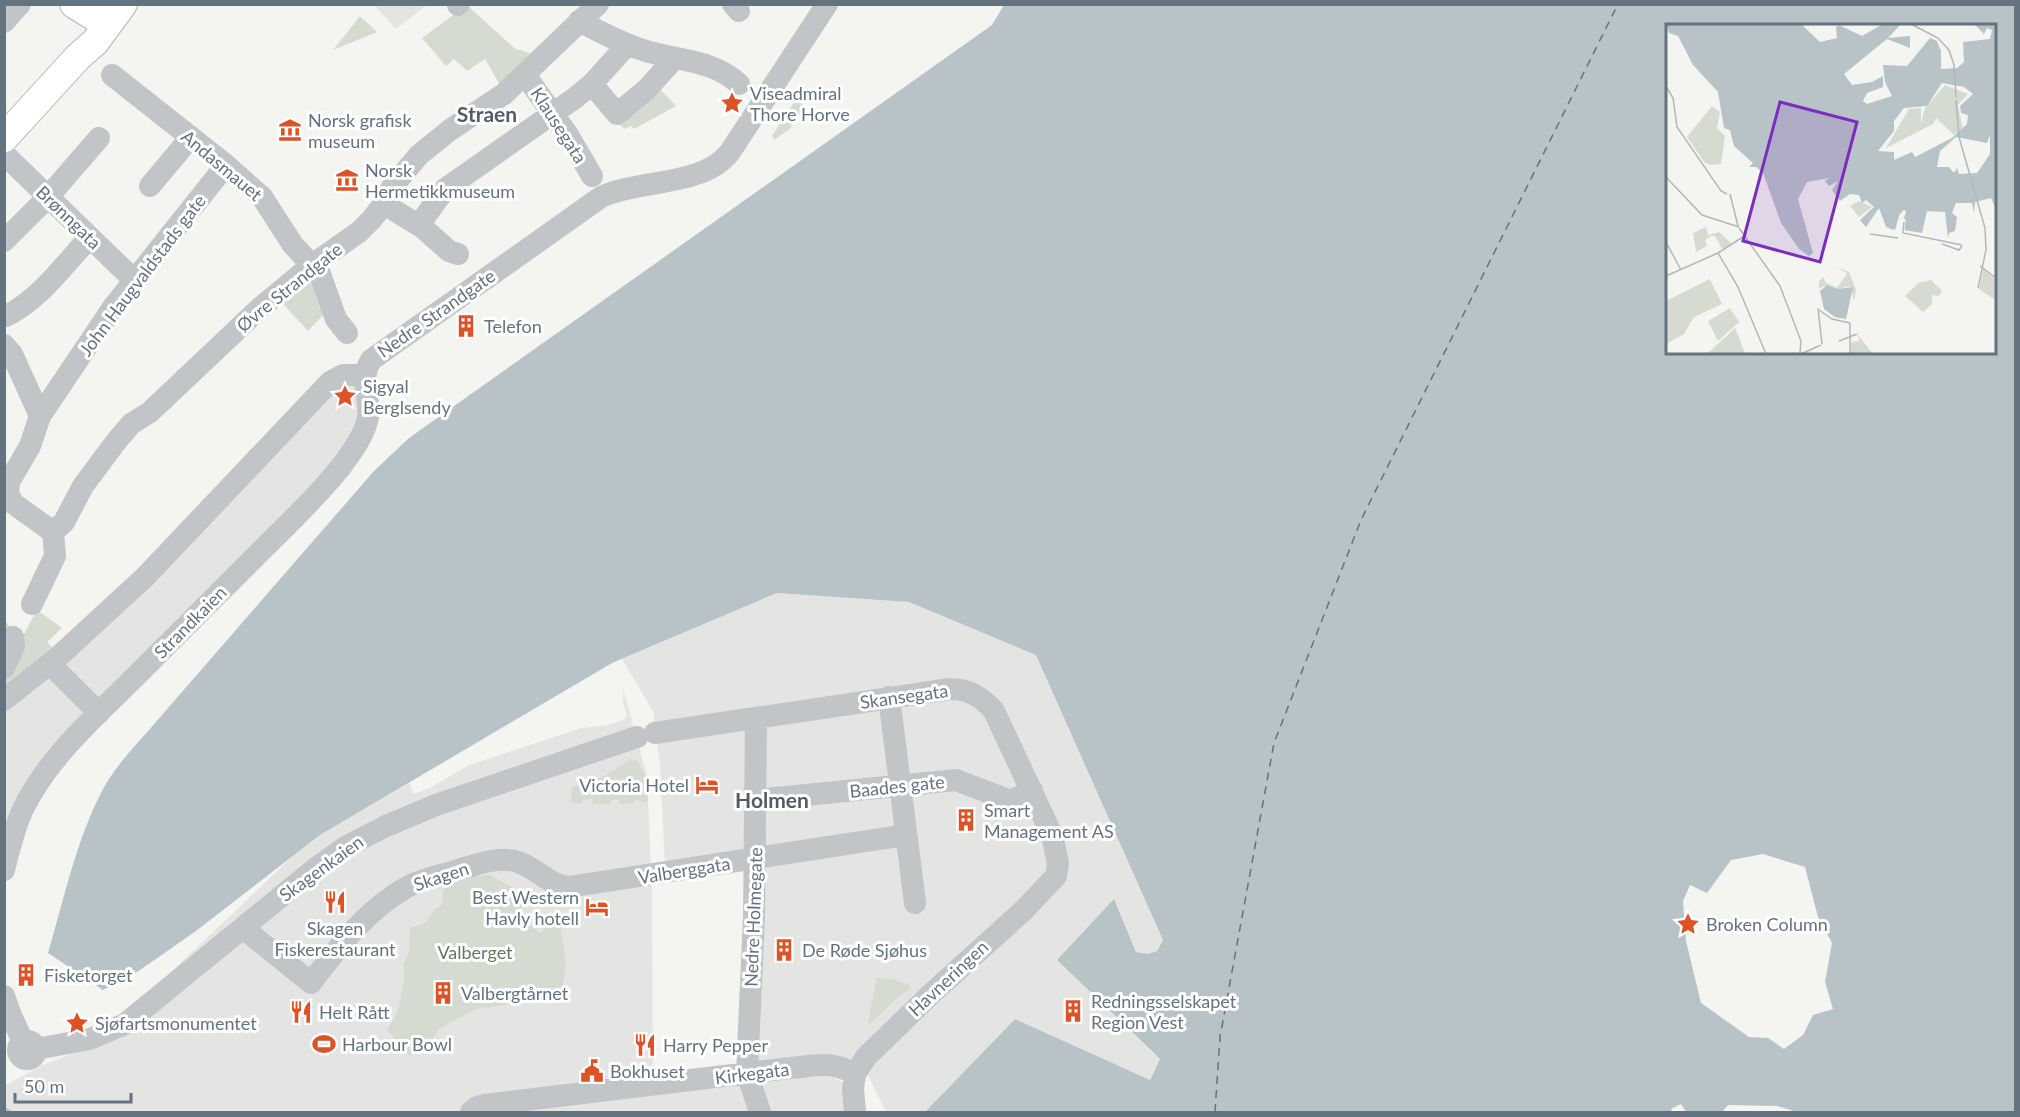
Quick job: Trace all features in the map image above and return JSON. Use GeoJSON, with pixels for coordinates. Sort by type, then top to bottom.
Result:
{"type":"FeatureCollection","features":[{"type":"Feature","properties":{"kind":"main road"},"geometry":{"type":"LineString","coordinates":[[74,4],[102,12],[88,34],[81,53]]}},
{"type":"Feature","properties":{"kind":"main road"},"geometry":{"type":"LineString","coordinates":[[4,138],[81,53],[95,42],[123,4]]}},
{"type":"Feature","properties":{"kind":"street"},"geometry":{"type":"LineString","coordinates":[[4,22],[20,4]]}},
{"type":"Feature","properties":{"kind":"street","name":"Øvre Strandgate"},"geometry":{"type":"LineString","coordinates":[[52,532],[64,522],[83,486],[131,424],[150,412],[260,308],[312,265],[359,232],[384,204],[392,187],[419,155],[450,130],[504,94],[598,4]]}},
{"type":"Feature","properties":{"kind":"street","name":"Nedre Strandgate"},"geometry":{"type":"LineString","coordinates":[[4,700],[50,664],[145,577],[330,382],[343,375],[365,375],[369,363],[380,352],[596,200],[618,191],[698,174],[719,164],[730,152],[827,4]]}},
{"type":"Feature","properties":{"kind":"street"},"geometry":{"type":"LineString","coordinates":[[579,21],[627,45],[674,59],[712,66],[739,84]]}},
{"type":"Feature","properties":{"kind":"street"},"geometry":{"type":"LineString","coordinates":[[418,225],[446,189],[554,114],[592,84],[627,45]]}},
{"type":"Feature","properties":{"kind":"street"},"geometry":{"type":"LineString","coordinates":[[592,84],[617,114],[647,89],[674,59]]}},
{"type":"Feature","properties":{"kind":"street","name":"Andasmauet"},"geometry":{"type":"LineString","coordinates":[[112,75],[226,165],[262,197],[293,245],[321,277],[336,319],[347,333]]}},
{"type":"Feature","properties":{"kind":"street","name":"Klausegata"},"geometry":{"type":"LineString","coordinates":[[525,75],[554,114],[592,176]]}},
{"type":"Feature","properties":{"kind":"street"},"geometry":{"type":"LineString","coordinates":[[150,186],[191,137]]}},
{"type":"Feature","properties":{"kind":"street"},"geometry":{"type":"LineString","coordinates":[[4,241],[48,197],[99,138]]}},
{"type":"Feature","properties":{"kind":"street","name":"Brønngata"},"geometry":{"type":"LineString","coordinates":[[4,154],[134,280]]}},
{"type":"Feature","properties":{"kind":"street","name":"John Haugvaldstads gate"},"geometry":{"type":"LineString","coordinates":[[52,532],[14,504],[8,494],[9,482],[30,446],[40,416],[97,330],[134,280],[226,165]]}},
{"type":"Feature","properties":{"kind":"street"},"geometry":{"type":"LineString","coordinates":[[384,204],[418,225],[449,251],[458,254]]}},
{"type":"Feature","properties":{"kind":"street"},"geometry":{"type":"LineString","coordinates":[[6,316],[21,308],[50,281],[90,237]]}},
{"type":"Feature","properties":{"kind":"street"},"geometry":{"type":"LineString","coordinates":[[4,345],[12,354],[40,416]]}},
{"type":"Feature","properties":{"kind":"street","name":"Strandkaien"},"geometry":{"type":"LineString","coordinates":[[4,870],[17,824],[34,790],[53,764],[99,713],[290,522],[336,472],[351,452],[366,423],[368,413],[365,375]]}},
{"type":"Feature","properties":{"kind":"street"},"geometry":{"type":"LineString","coordinates":[[32,604],[55,556],[52,532]]}},
{"type":"Feature","properties":{"kind":"street"},"geometry":{"type":"LineString","coordinates":[[4,668],[14,646],[13,637]]}},
{"type":"Feature","properties":{"kind":"street"},"geometry":{"type":"LineString","coordinates":[[50,664],[99,713]]}},
{"type":"Feature","properties":{"kind":"street","name":"Skansegata"},"geometry":{"type":"LineString","coordinates":[[646,735],[950,689],[966,691],[981,698],[994,711],[1032,790],[1057,851]]}},
{"type":"Feature","properties":{"kind":"street"},"geometry":{"type":"LineString","coordinates":[[889,698],[915,903]]}},
{"type":"Feature","properties":{"kind":"street","name":"Nedre Holmegate"},"geometry":{"type":"LineString","coordinates":[[756,719],[755,859],[747,1073],[760,1113]]}},
{"type":"Feature","properties":{"kind":"street","name":"Skagenkaien"},"geometry":{"type":"LineString","coordinates":[[21,1054],[90,1039],[124,1024],[346,846],[386,826],[463,795],[646,735]]}},
{"type":"Feature","properties":{"kind":"street","name":"Baades gate"},"geometry":{"type":"LineString","coordinates":[[756,800],[956,780],[1011,801],[1032,790]]}},
{"type":"Feature","properties":{"kind":"street","name":"Valberggata"},"geometry":{"type":"LineString","coordinates":[[568,887],[906,835]]}},
{"type":"Feature","properties":{"kind":"street","name":"Havneringen"},"geometry":{"type":"LineString","coordinates":[[855,1074],[866,1057],[900,1023],[1053,881],[1058,862],[1057,851]]}},
{"type":"Feature","properties":{"kind":"street","name":"Skagen"},"geometry":{"type":"LineString","coordinates":[[243,928],[311,982],[339,946],[365,920],[385,901],[412,884],[480,864],[511,861],[522,864],[559,886],[568,887]]}},
{"type":"Feature","properties":{"kind":"street"},"geometry":{"type":"LineString","coordinates":[[4,996],[21,1054]]}},
{"type":"Feature","properties":{"kind":"street","name":"Kirkegata"},"geometry":{"type":"LineString","coordinates":[[471,1113],[475,1108],[484,1105],[747,1073],[831,1065],[842,1066],[855,1074]]}},
{"type":"Feature","properties":{"kind":"street"},"geometry":{"type":"LineString","coordinates":[[855,1074],[853,1089],[855,1113]]}},
{"type":"Feature","properties":{"kind":"shaded area"},"geometry":{"type":"Polygon","coordinates":[[[374,5],[427,5],[396,29],[374,5]]]}},
{"type":"Feature","properties":{"kind":"shaded area"},"geometry":{"type":"Polygon","coordinates":[[[1004,5],[2015,5],[2015,1112],[1797,1112],[1777,1106],[1728,1105],[1722,1112],[1686,1112],[1681,1104],[1671,1109],[1672,1112],[925,1112],[1015,1019],[1150,1080],[1160,1059],[1057,960],[1114,899],[1136,952],[1148,954],[1157,951],[1163,940],[1036,655],[909,602],[777,593],[612,663],[320,835],[196,931],[140,970],[103,990],[48,953],[71,870],[102,791],[134,747],[374,471],[409,438],[992,25],[1004,5]],[[1763,854],[1731,860],[1707,893],[1690,885],[1683,901],[1686,941],[1701,1003],[1749,1037],[1768,1038],[1784,1049],[1803,1035],[1813,1015],[1833,1009],[1825,982],[1832,943],[1818,917],[1805,867],[1763,854]]]}},
{"type":"Feature","properties":{"kind":"shaded area"},"geometry":{"type":"Polygon","coordinates":[[[365,375],[364,429],[53,764],[5,870],[5,700],[324,387],[365,375]]]}},
{"type":"Feature","properties":{"kind":"shaded area"},"geometry":{"type":"Polygon","coordinates":[[[777,593],[909,602],[1036,655],[1163,940],[1157,951],[1148,954],[1136,952],[1114,900],[1057,960],[1160,1060],[1149,1080],[1015,1019],[925,1112],[886,1112],[868,1075],[826,1057],[754,1064],[767,848],[665,866],[660,765],[653,711],[622,659],[777,593]]]}},
{"type":"Feature","properties":{"kind":"shaded area"},"geometry":{"type":"Polygon","coordinates":[[[623,688],[647,776],[652,888],[653,1090],[825,1073],[843,1082],[847,1112],[5,1112],[4,1086],[43,1065],[94,1045],[292,857],[320,835],[409,783],[414,794],[428,789],[469,765],[581,728],[608,725],[624,720],[627,715],[623,702],[623,688]],[[490,875],[471,876],[441,907],[434,909],[429,920],[418,927],[410,953],[404,963],[404,979],[398,1010],[387,1030],[418,1048],[431,1042],[439,1029],[476,1009],[562,992],[557,914],[540,933],[517,914],[529,894],[490,875]]]}},
{"type":"Feature","properties":{"kind":"green space"},"geometry":{"type":"Polygon","coordinates":[[[467,5],[514,48],[535,55],[501,87],[485,59],[467,71],[454,59],[446,66],[422,38],[467,5]]]}},
{"type":"Feature","properties":{"kind":"green space"},"geometry":{"type":"Polygon","coordinates":[[[360,16],[377,32],[333,50],[360,16]]]}},
{"type":"Feature","properties":{"kind":"green space"},"geometry":{"type":"Polygon","coordinates":[[[658,87],[676,106],[634,129],[631,126],[624,129],[619,123],[658,87]]]}},
{"type":"Feature","properties":{"kind":"green space"},"geometry":{"type":"Polygon","coordinates":[[[797,98],[806,110],[792,121],[791,128],[774,140],[772,136],[797,98]]]}},
{"type":"Feature","properties":{"kind":"green space"},"geometry":{"type":"Polygon","coordinates":[[[308,281],[316,283],[323,315],[308,331],[283,304],[308,281]]]}},
{"type":"Feature","properties":{"kind":"green space"},"geometry":{"type":"Polygon","coordinates":[[[37,610],[62,628],[47,642],[56,651],[4,688],[4,618],[9,626],[24,634],[37,610]]]}},
{"type":"Feature","properties":{"kind":"green space"},"geometry":{"type":"Polygon","coordinates":[[[631,759],[638,761],[645,775],[648,802],[634,800],[634,803],[620,804],[619,800],[611,800],[611,804],[593,804],[592,799],[582,800],[582,803],[571,803],[572,787],[603,777],[631,759]]]}},
{"type":"Feature","properties":{"kind":"green space","name":"Valberget"},"geometry":{"type":"Polygon","coordinates":[[[490,875],[529,895],[517,914],[540,933],[558,913],[566,961],[562,992],[476,1009],[439,1029],[431,1042],[418,1048],[410,1056],[387,1030],[398,1010],[404,979],[404,963],[409,953],[410,927],[425,922],[434,909],[441,906],[444,888],[471,876],[490,875]]]}},
{"type":"Feature","properties":{"kind":"green space"},"geometry":{"type":"Polygon","coordinates":[[[877,978],[892,979],[910,985],[910,990],[899,996],[870,1024],[868,1021],[877,978]]]}},
{"type":"Feature","properties":{"kind":"waterway"},"geometry":{"type":"LineString","coordinates":[[4,1109],[9,1112]]}},
{"type":"Feature","properties":{"kind":"ferry route"},"geometry":{"type":"LineString","coordinates":[[1215,1112],[1220,1037],[1274,743],[1361,520],[1618,4]]}},
{"type":"Feature","properties":{"kind":"place","name":"Viseadmiral Thore Horve"},"geometry":{"type":"Point","coordinates":[732,103]}},
{"type":"Feature","properties":{"kind":"place","name":"Norsk grafisk museum"},"geometry":{"type":"Point","coordinates":[290,130]}},
{"type":"Feature","properties":{"kind":"place","name":"Norsk Hermetikkmuseum"},"geometry":{"type":"Point","coordinates":[347,180]}},
{"type":"Feature","properties":{"kind":"place","name":"Telefon"},"geometry":{"type":"Point","coordinates":[466,326]}},
{"type":"Feature","properties":{"kind":"place","name":"Sigyal Berglsendy"},"geometry":{"type":"Point","coordinates":[345,396]}},
{"type":"Feature","properties":{"kind":"place","name":"Victoria Hotel"},"geometry":{"type":"Point","coordinates":[707,785]}},
{"type":"Feature","properties":{"kind":"place","name":"Smart Management AS"},"geometry":{"type":"Point","coordinates":[966,820]}},
{"type":"Feature","properties":{"kind":"place","name":"Skagen Fiskerestaurant"},"geometry":{"type":"Point","coordinates":[335,902]}},
{"type":"Feature","properties":{"kind":"place","name":"Best Western Havly hotell"},"geometry":{"type":"Point","coordinates":[597,907]}},
{"type":"Feature","properties":{"kind":"place","name":"Broken Column"},"geometry":{"type":"Point","coordinates":[1688,924]}},
{"type":"Feature","properties":{"kind":"place","name":"De Røde Sjøhus"},"geometry":{"type":"Point","coordinates":[784,950]}},
{"type":"Feature","properties":{"kind":"place","name":"Fisketorget"},"geometry":{"type":"Point","coordinates":[26,975]}},
{"type":"Feature","properties":{"kind":"place","name":"Valbergtårnet"},"geometry":{"type":"Point","coordinates":[443,993]}},
{"type":"Feature","properties":{"kind":"place","name":"Redningsselskapet Region Vest"},"geometry":{"type":"Point","coordinates":[1073,1011]}},
{"type":"Feature","properties":{"kind":"place","name":"Helt Rått"},"geometry":{"type":"Point","coordinates":[301,1012]}},
{"type":"Feature","properties":{"kind":"place","name":"Sjøfartsmonumentet"},"geometry":{"type":"Point","coordinates":[77,1023]}},
{"type":"Feature","properties":{"kind":"place","name":"Harbour Bowl"},"geometry":{"type":"Point","coordinates":[324,1044]}},
{"type":"Feature","properties":{"kind":"place","name":"Harry Pepper"},"geometry":{"type":"Point","coordinates":[645,1045]}},
{"type":"Feature","properties":{"kind":"place","name":"Bokhuset"},"geometry":{"type":"Point","coordinates":[592,1071]}},
{"type":"Feature","properties":{"kind":"district","name":"Straen"},"geometry":{"type":"Point","coordinates":[487,113]}},
{"type":"Feature","properties":{"kind":"district","name":"Holmen"},"geometry":{"type":"Point","coordinates":[772,799]}}]}
